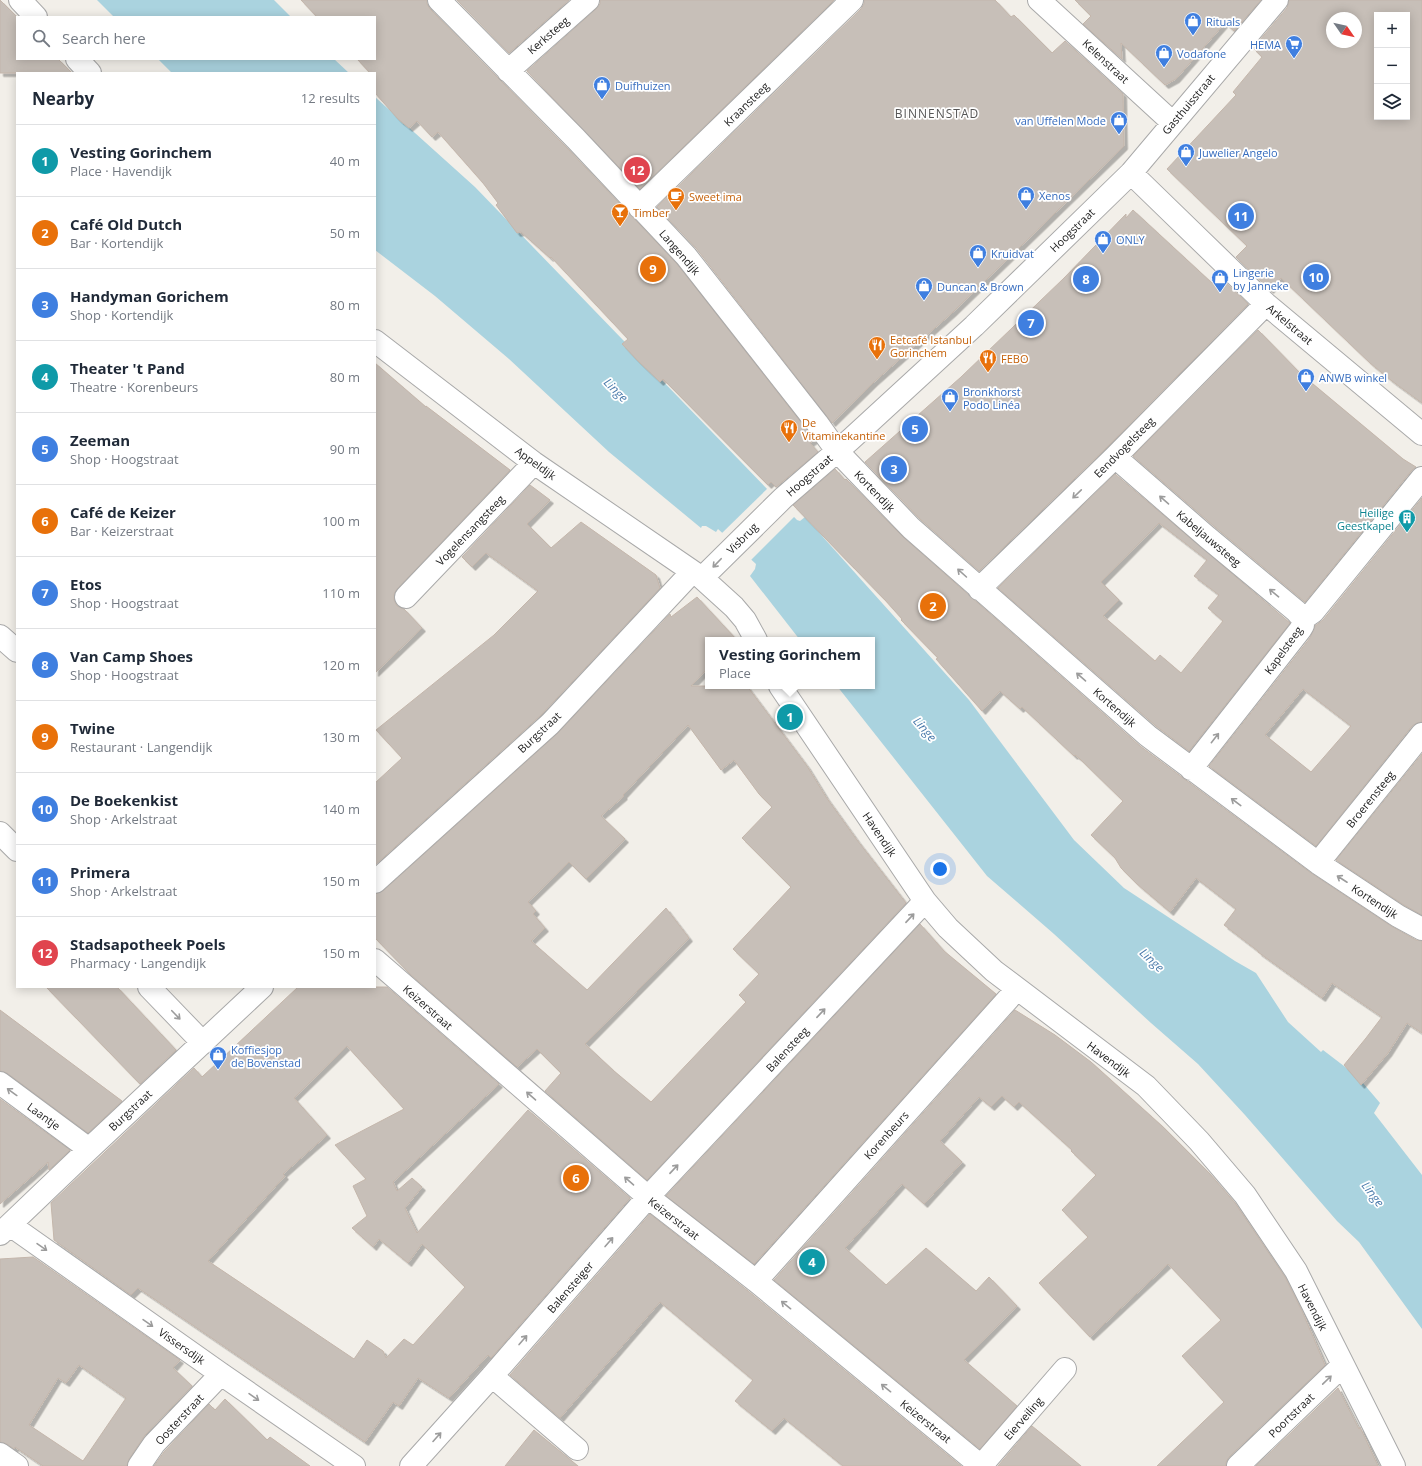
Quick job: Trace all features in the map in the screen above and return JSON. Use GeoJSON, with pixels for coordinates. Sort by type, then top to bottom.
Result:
{"type":"FeatureCollection","features":[{"type":"Feature","properties":{"kind":"street"},"geometry":{"type":"LineString","coordinates":[[20,0],[35,16]]}},
{"type":"Feature","properties":{"kind":"street","name":"Langendijk"},"geometry":{"type":"LineString","coordinates":[[439,0],[576,139],[686,256],[817,423],[837,452]]}},
{"type":"Feature","properties":{"kind":"street","name":"Kerksteeg"},"geometry":{"type":"LineString","coordinates":[[508,71],[588,0]]}},
{"type":"Feature","properties":{"kind":"street","name":"Kraansteeg"},"geometry":{"type":"LineString","coordinates":[[639,207],[852,0]]}},
{"type":"Feature","properties":{"kind":"street","name":"Kelenstraat"},"geometry":{"type":"LineString","coordinates":[[1040,0],[1173,122]]}},
{"type":"Feature","properties":{"kind":"street","name":"Gasthuisstraat"},"geometry":{"type":"LineString","coordinates":[[1131,173],[1277,0]]}},
{"type":"Feature","properties":{"kind":"street"},"geometry":{"type":"LineString","coordinates":[[78,60],[89,72]]}},
{"type":"Feature","properties":{"kind":"street","name":"Arkelstraat"},"geometry":{"type":"LineString","coordinates":[[1131,173],[1266,304],[1422,434]]}},
{"type":"Feature","properties":{"kind":"street","name":"Hoogstraat"},"geometry":{"type":"LineString","coordinates":[[783,498],[837,452],[974,326],[1131,173]]}},
{"type":"Feature","properties":{"kind":"street","name":"Eendvogelsteeg"},"geometry":{"type":"LineString","coordinates":[[979,589],[1115,457],[1266,304]]}},
{"type":"Feature","properties":{"kind":"street","name":"Appeldijk"},"geometry":{"type":"LineString","coordinates":[[376,342],[534,463],[697,575]]}},
{"type":"Feature","properties":{"kind":"street","name":"Kortendijk"},"geometry":{"type":"LineString","coordinates":[[837,452],[911,528],[1148,736],[1318,863],[1398,916],[1422,929]]}},
{"type":"Feature","properties":{"kind":"street","name":"Kabeljauwsteeg"},"geometry":{"type":"LineString","coordinates":[[1115,457],[1207,537],[1301,615],[1303,619]]}},
{"type":"Feature","properties":{"kind":"street","name":"Vogelensangsteeg"},"geometry":{"type":"LineString","coordinates":[[406,597],[534,463]]}},
{"type":"Feature","properties":{"kind":"street","name":"Kapelsteeg"},"geometry":{"type":"LineString","coordinates":[[1191,769],[1300,630],[1303,625],[1303,619],[1313,612],[1422,478]]}},
{"type":"Feature","properties":{"kind":"street","name":"Visbrug"},"geometry":{"type":"LineString","coordinates":[[697,575],[732,548],[783,498]]}},
{"type":"Feature","properties":{"kind":"street"},"geometry":{"type":"LineString","coordinates":[[697,575],[734,607],[745,620],[754,637]]}},
{"type":"Feature","properties":{"kind":"street","name":"Burgstraat"},"geometry":{"type":"LineString","coordinates":[[376,881],[550,724],[697,575]]}},
{"type":"Feature","properties":{"kind":"street"},"geometry":{"type":"LineString","coordinates":[[0,636],[16,650]]}},
{"type":"Feature","properties":{"kind":"street","name":"Havendijk"},"geometry":{"type":"LineString","coordinates":[[782,689],[926,901],[948,928],[994,971],[1146,1086],[1199,1141],[1245,1195],[1296,1271],[1394,1466]]}},
{"type":"Feature","properties":{"kind":"street","name":"Broerensteeg"},"geometry":{"type":"LineString","coordinates":[[1318,863],[1422,734]]}},
{"type":"Feature","properties":{"kind":"street"},"geometry":{"type":"LineString","coordinates":[[0,833],[16,849]]}},
{"type":"Feature","properties":{"kind":"street","name":"Balensteeg"},"geometry":{"type":"LineString","coordinates":[[648,1197],[926,901]]}},
{"type":"Feature","properties":{"kind":"street","name":"Keizerstraat"},"geometry":{"type":"LineString","coordinates":[[376,961],[648,1197],[756,1281],[981,1466]]}},
{"type":"Feature","properties":{"kind":"street"},"geometry":{"type":"LineString","coordinates":[[150,988],[203,1043]]}},
{"type":"Feature","properties":{"kind":"street","name":"Burgstraat"},"geometry":{"type":"LineString","coordinates":[[5,1229],[261,988]]}},
{"type":"Feature","properties":{"kind":"street","name":"Korenbeurs"},"geometry":{"type":"LineString","coordinates":[[756,1281],[1017,989]]}},
{"type":"Feature","properties":{"kind":"street","name":"Laantje"},"geometry":{"type":"LineString","coordinates":[[0,1083],[89,1149]]}},
{"type":"Feature","properties":{"kind":"street","name":"Balensteiger"},"geometry":{"type":"LineString","coordinates":[[411,1466],[492,1376],[648,1197]]}},
{"type":"Feature","properties":{"kind":"street","name":"Vissersdijk"},"geometry":{"type":"LineString","coordinates":[[5,1229],[221,1374],[354,1466]]}},
{"type":"Feature","properties":{"kind":"street","name":"Poortstraat"},"geometry":{"type":"LineString","coordinates":[[1238,1466],[1343,1365]]}},
{"type":"Feature","properties":{"kind":"street","name":"Eierveiling"},"geometry":{"type":"LineString","coordinates":[[981,1466],[1065,1369]]}},
{"type":"Feature","properties":{"kind":"street","name":"Oosterstraat"},"geometry":{"type":"LineString","coordinates":[[139,1466],[154,1444],[221,1374]]}},
{"type":"Feature","properties":{"kind":"street"},"geometry":{"type":"LineString","coordinates":[[492,1376],[577,1449]]}},
{"type":"Feature","properties":{"kind":"street"},"geometry":{"type":"LineString","coordinates":[[0,1454],[17,1466]]}},
{"type":"Feature","properties":{"kind":"water"},"geometry":{"type":"Polygon","coordinates":[[[97,0],[274,0],[290,16],[113,16],[97,0]]]}},
{"type":"Feature","properties":{"kind":"water"},"geometry":{"type":"Polygon","coordinates":[[[159,60],[335,60],[348,72],[171,72],[159,60]]]}},
{"type":"Feature","properties":{"kind":"water","name":"Linge"},"geometry":{"type":"Polygon","coordinates":[[[376,98],[475,187],[797,520],[800,521],[805,517],[969,700],[1074,840],[1124,888],[1235,961],[1256,973],[1288,1022],[1321,1052],[1323,1050],[1357,1076],[1380,1103],[1374,1113],[1422,1175],[1422,1329],[1359,1242],[1337,1221],[1245,1115],[1198,1064],[1054,934],[987,876],[839,689],[875,689],[875,637],[798,637],[750,576],[755,569],[756,564],[718,529],[716,532],[706,526],[702,526],[701,528],[609,452],[509,359],[435,296],[376,251],[376,98]]]}},
{"type":"Feature","properties":{"kind":"pier"},"geometry":{"type":"Polygon","coordinates":[[[768,488],[795,516],[750,561],[721,534],[768,488]]]}},
{"type":"Feature","properties":{"kind":"building"},"geometry":{"type":"Polygon","coordinates":[[[0,0],[16,16],[16,60],[59,60],[71,72],[0,73],[0,0]]]}},
{"type":"Feature","properties":{"kind":"building"},"geometry":{"type":"Polygon","coordinates":[[[301,0],[427,0],[427,4],[430,9],[567,148],[677,264],[807,430],[814,440],[810,443],[818,452],[776,487],[771,482],[768,485],[663,379],[660,382],[638,361],[622,344],[628,339],[551,257],[550,258],[521,232],[517,233],[496,205],[498,203],[483,183],[438,132],[432,137],[417,121],[409,128],[398,119],[376,94],[376,72],[369,72],[358,60],[376,60],[376,16],[316,16],[301,0]]]}},
{"type":"Feature","properties":{"kind":"building"},"geometry":{"type":"Polygon","coordinates":[[[457,0],[569,0],[509,53],[457,0]]]}},
{"type":"Feature","properties":{"kind":"building"},"geometry":{"type":"Polygon","coordinates":[[[600,0],[834,0],[640,189],[527,71],[596,9],[600,4],[600,0]]]}},
{"type":"Feature","properties":{"kind":"building"},"geometry":{"type":"Polygon","coordinates":[[[864,0],[995,0],[1011,17],[1014,15],[1052,53],[1065,41],[1123,94],[1124,146],[953,312],[874,382],[832,423],[696,248],[657,207],[861,9],[864,4],[864,0]]]}},
{"type":"Feature","properties":{"kind":"building"},"geometry":{"type":"Polygon","coordinates":[[[1075,0],[1261,0],[1234,31],[1225,23],[1176,79],[1165,85],[1121,43],[1122,59],[1083,24],[1091,16],[1075,0]]]}},
{"type":"Feature","properties":{"kind":"building"},"geometry":{"type":"Polygon","coordinates":[[[1289,0],[1422,0],[1422,403],[1370,363],[1281,278],[1270,290],[1236,257],[1247,246],[1167,169],[1236,95],[1233,92],[1262,57],[1253,48],[1287,8],[1289,0]]]}},
{"type":"Feature","properties":{"kind":"building"},"geometry":{"type":"Polygon","coordinates":[[[1133,210],[1212,283],[1219,276],[1248,304],[1106,448],[979,571],[920,519],[865,462],[961,377],[1064,278],[1126,214],[1126,218],[1133,210]]]}},
{"type":"Feature","properties":{"kind":"building"},"geometry":{"type":"Polygon","coordinates":[[[1258,330],[1301,374],[1403,459],[1416,467],[1305,602],[1133,456],[1258,330]]]}},
{"type":"Feature","properties":{"kind":"building"},"geometry":{"type":"Polygon","coordinates":[[[376,364],[426,407],[510,470],[397,589],[394,594],[394,600],[397,606],[404,609],[422,628],[376,672],[376,364]]]}},
{"type":"Feature","properties":{"kind":"building"},"geometry":{"type":"Polygon","coordinates":[[[835,469],[903,537],[1140,746],[1311,873],[1391,926],[1416,940],[1422,941],[1422,1033],[1407,1023],[1388,1053],[1361,1085],[1344,1065],[1382,1017],[1332,983],[1322,998],[1258,952],[1224,925],[1236,909],[1196,878],[1170,912],[1137,884],[1121,868],[1115,858],[1091,835],[1123,801],[1079,758],[1075,755],[1074,756],[1022,707],[1020,709],[1000,691],[982,711],[936,659],[938,658],[901,620],[902,619],[885,600],[793,505],[835,469]]]}},
{"type":"Feature","properties":{"kind":"building"},"geometry":{"type":"Polygon","coordinates":[[[1115,474],[1290,623],[1189,751],[1156,726],[998,588],[1115,474]],[[1159,523],[1101,582],[1119,600],[1103,616],[1155,661],[1160,655],[1181,673],[1223,621],[1208,608],[1219,595],[1194,576],[1207,560],[1159,523]]]}},
{"type":"Feature","properties":{"kind":"building"},"geometry":{"type":"Polygon","coordinates":[[[530,485],[550,500],[527,524],[551,548],[581,522],[656,575],[660,588],[541,715],[376,864],[376,782],[402,758],[376,730],[494,635],[538,591],[486,553],[472,567],[462,557],[530,485]]]}},
{"type":"Feature","properties":{"kind":"building"},"geometry":{"type":"Polygon","coordinates":[[[1422,498],[1422,722],[1412,726],[1316,846],[1209,766],[1310,638],[1315,626],[1323,620],[1422,498]],[[1303,689],[1265,735],[1311,772],[1351,726],[1303,689]]]}},
{"type":"Feature","properties":{"kind":"building"},"geometry":{"type":"Polygon","coordinates":[[[697,597],[734,637],[705,637],[705,671],[691,686],[705,686],[705,689],[749,689],[807,766],[826,797],[857,840],[906,903],[647,1180],[545,1091],[561,1073],[537,1049],[517,1067],[410,974],[376,939],[376,894],[383,891],[558,733],[670,614],[671,617],[697,597]],[[688,725],[623,795],[624,796],[601,816],[625,839],[586,879],[569,862],[528,902],[536,911],[533,914],[545,928],[531,941],[587,990],[666,908],[689,938],[585,1044],[651,1102],[746,1002],[739,995],[759,974],[733,949],[791,887],[742,838],[772,807],[759,794],[734,760],[721,770],[688,725]]]}},
{"type":"Feature","properties":{"kind":"building"},"geometry":{"type":"Polygon","coordinates":[[[1422,754],[1422,915],[1404,905],[1336,860],[1422,754]]]}},
{"type":"Feature","properties":{"kind":"building"},"geometry":{"type":"Polygon","coordinates":[[[920,924],[944,951],[996,994],[754,1264],[666,1196],[920,924]]]}},
{"type":"Feature","properties":{"kind":"building"},"geometry":{"type":"Polygon","coordinates":[[[387,987],[499,1084],[393,1182],[397,1191],[412,1178],[422,1187],[405,1208],[417,1233],[528,1110],[630,1198],[491,1358],[488,1355],[449,1398],[418,1378],[399,1406],[393,1402],[365,1442],[138,1288],[131,1295],[54,1240],[51,1203],[194,1068],[202,1077],[297,988],[387,987]],[[347,1046],[294,1098],[327,1135],[283,1174],[285,1176],[208,1261],[354,1359],[367,1340],[383,1351],[386,1358],[404,1339],[413,1345],[465,1287],[422,1244],[408,1263],[379,1239],[373,1247],[352,1228],[367,1216],[353,1186],[366,1179],[335,1145],[404,1109],[347,1046]]]}},
{"type":"Feature","properties":{"kind":"building"},"geometry":{"type":"Polygon","coordinates":[[[47,988],[118,988],[176,1050],[140,1084],[47,988]]]}},
{"type":"Feature","properties":{"kind":"building"},"geometry":{"type":"Polygon","coordinates":[[[0,1010],[122,1101],[88,1133],[7,1073],[0,1071],[0,1010]]]}},
{"type":"Feature","properties":{"kind":"building"},"geometry":{"type":"Polygon","coordinates":[[[1015,1010],[1055,1035],[1091,1062],[1162,1126],[1210,1174],[1235,1203],[1285,1277],[1302,1311],[1325,1365],[1229,1457],[1226,1462],[1226,1466],[1157,1466],[1224,1402],[1182,1356],[1221,1320],[1168,1264],[1090,1337],[1039,1283],[1088,1237],[1062,1210],[1096,1175],[1071,1151],[1072,1150],[1019,1102],[1014,1107],[1002,1096],[991,1107],[979,1097],[940,1141],[962,1162],[924,1204],[902,1184],[845,1248],[886,1285],[926,1248],[976,1291],[989,1277],[1017,1306],[964,1360],[1017,1406],[980,1449],[774,1280],[1015,1010]]]}},
{"type":"Feature","properties":{"kind":"building"},"geometry":{"type":"Polygon","coordinates":[[[0,1099],[70,1150],[49,1170],[48,1162],[0,1204],[0,1099]]]}},
{"type":"Feature","properties":{"kind":"building"},"geometry":{"type":"Polygon","coordinates":[[[650,1214],[748,1291],[961,1466],[843,1466],[784,1418],[772,1431],[735,1401],[753,1380],[660,1302],[560,1418],[510,1375],[650,1214]]]}},
{"type":"Feature","properties":{"kind":"building"},"geometry":{"type":"Polygon","coordinates":[[[33,1257],[180,1360],[173,1368],[192,1386],[145,1435],[129,1459],[127,1466],[43,1466],[15,1447],[14,1449],[7,1444],[0,1442],[0,1259],[33,1257]],[[79,1365],[66,1383],[58,1378],[29,1425],[83,1461],[126,1398],[79,1365]]]}},
{"type":"Feature","properties":{"kind":"building"},"geometry":{"type":"Polygon","coordinates":[[[1338,1388],[1359,1429],[1360,1427],[1378,1466],[1256,1466],[1338,1388]]]}},
{"type":"Feature","properties":{"kind":"building"},"geometry":{"type":"Polygon","coordinates":[[[225,1399],[267,1440],[270,1437],[310,1466],[154,1466],[164,1452],[209,1404],[215,1410],[225,1399]]]}},
{"type":"Feature","properties":{"kind":"building"},"geometry":{"type":"Polygon","coordinates":[[[1032,1426],[1081,1466],[998,1466],[1032,1426]]]}},
{"type":"Feature","properties":{"kind":"building"},"geometry":{"type":"Polygon","coordinates":[[[534,1430],[578,1466],[505,1466],[534,1430]]]}},
{"type":"Feature","properties":{"kind":"place","name":"Rituals"},"geometry":{"type":"Point","coordinates":[1193,36]}},
{"type":"Feature","properties":{"kind":"place","name":"HEMA"},"geometry":{"type":"Point","coordinates":[1294,59]}},
{"type":"Feature","properties":{"kind":"place","name":"Vodafone"},"geometry":{"type":"Point","coordinates":[1164,68]}},
{"type":"Feature","properties":{"kind":"place","name":"Duifhuizen"},"geometry":{"type":"Point","coordinates":[602,100]}},
{"type":"Feature","properties":{"kind":"place","name":"van Uffelen Mode"},"geometry":{"type":"Point","coordinates":[1119,135]}},
{"type":"Feature","properties":{"kind":"place","name":"Juwelier Angelo"},"geometry":{"type":"Point","coordinates":[1186,167]}},
{"type":"Feature","properties":{"kind":"place","name":"Stadsapotheek Poels"},"geometry":{"type":"Point","coordinates":[637,170]}},
{"type":"Feature","properties":{"kind":"place","name":"Xenos"},"geometry":{"type":"Point","coordinates":[1026,210]}},
{"type":"Feature","properties":{"kind":"place","name":"Sweet ima"},"geometry":{"type":"Point","coordinates":[676,211]}},
{"type":"Feature","properties":{"kind":"place","name":"Primera"},"geometry":{"type":"Point","coordinates":[1241,216]}},
{"type":"Feature","properties":{"kind":"place","name":"Timber"},"geometry":{"type":"Point","coordinates":[620,227]}},
{"type":"Feature","properties":{"kind":"place","name":"ONLY"},"geometry":{"type":"Point","coordinates":[1103,254]}},
{"type":"Feature","properties":{"kind":"place","name":"Kruidvat"},"geometry":{"type":"Point","coordinates":[978,268]}},
{"type":"Feature","properties":{"kind":"place","name":"Twine"},"geometry":{"type":"Point","coordinates":[653,269]}},
{"type":"Feature","properties":{"kind":"place","name":"De Boekenkist"},"geometry":{"type":"Point","coordinates":[1316,277]}},
{"type":"Feature","properties":{"kind":"place","name":"Van Camp Shoes"},"geometry":{"type":"Point","coordinates":[1086,279]}},
{"type":"Feature","properties":{"kind":"place","name":"Lingerie by Janneke"},"geometry":{"type":"Point","coordinates":[1220,293]}},
{"type":"Feature","properties":{"kind":"place","name":"Duncan & Brown"},"geometry":{"type":"Point","coordinates":[924,301]}},
{"type":"Feature","properties":{"kind":"place","name":"Etos"},"geometry":{"type":"Point","coordinates":[1031,323]}},
{"type":"Feature","properties":{"kind":"place","name":"Eetcafé Istanbul Gorinchem"},"geometry":{"type":"Point","coordinates":[877,360]}},
{"type":"Feature","properties":{"kind":"place","name":"FEBO"},"geometry":{"type":"Point","coordinates":[988,373]}},
{"type":"Feature","properties":{"kind":"place","name":"ANWB winkel"},"geometry":{"type":"Point","coordinates":[1306,392]}},
{"type":"Feature","properties":{"kind":"place","name":"Bronkhorst Podo Linéa"},"geometry":{"type":"Point","coordinates":[950,412]}},
{"type":"Feature","properties":{"kind":"place","name":"Zeeman"},"geometry":{"type":"Point","coordinates":[915,429]}},
{"type":"Feature","properties":{"kind":"place","name":"De Vitaminekantine"},"geometry":{"type":"Point","coordinates":[789,443]}},
{"type":"Feature","properties":{"kind":"place","name":"Handyman Gorichem"},"geometry":{"type":"Point","coordinates":[894,469]}},
{"type":"Feature","properties":{"kind":"place","name":"Heilige Geestkapel"},"geometry":{"type":"Point","coordinates":[1407,533]}},
{"type":"Feature","properties":{"kind":"place","name":"Café Old Dutch"},"geometry":{"type":"Point","coordinates":[933,606]}},
{"type":"Feature","properties":{"kind":"place","name":"Vesting Gorinchem"},"geometry":{"type":"Point","coordinates":[790,717]}},
{"type":"Feature","properties":{"kind":"place","name":"Koffiesjop de Bovenstad"},"geometry":{"type":"Point","coordinates":[218,1070]}},
{"type":"Feature","properties":{"kind":"place","name":"Café de Keizer"},"geometry":{"type":"Point","coordinates":[576,1178]}},
{"type":"Feature","properties":{"kind":"place","name":"Theater 't Pand"},"geometry":{"type":"Point","coordinates":[812,1262]}},
{"type":"Feature","properties":{"kind":"district","name":"BINNENSTAD"},"geometry":{"type":"Point","coordinates":[937,113]}}]}
